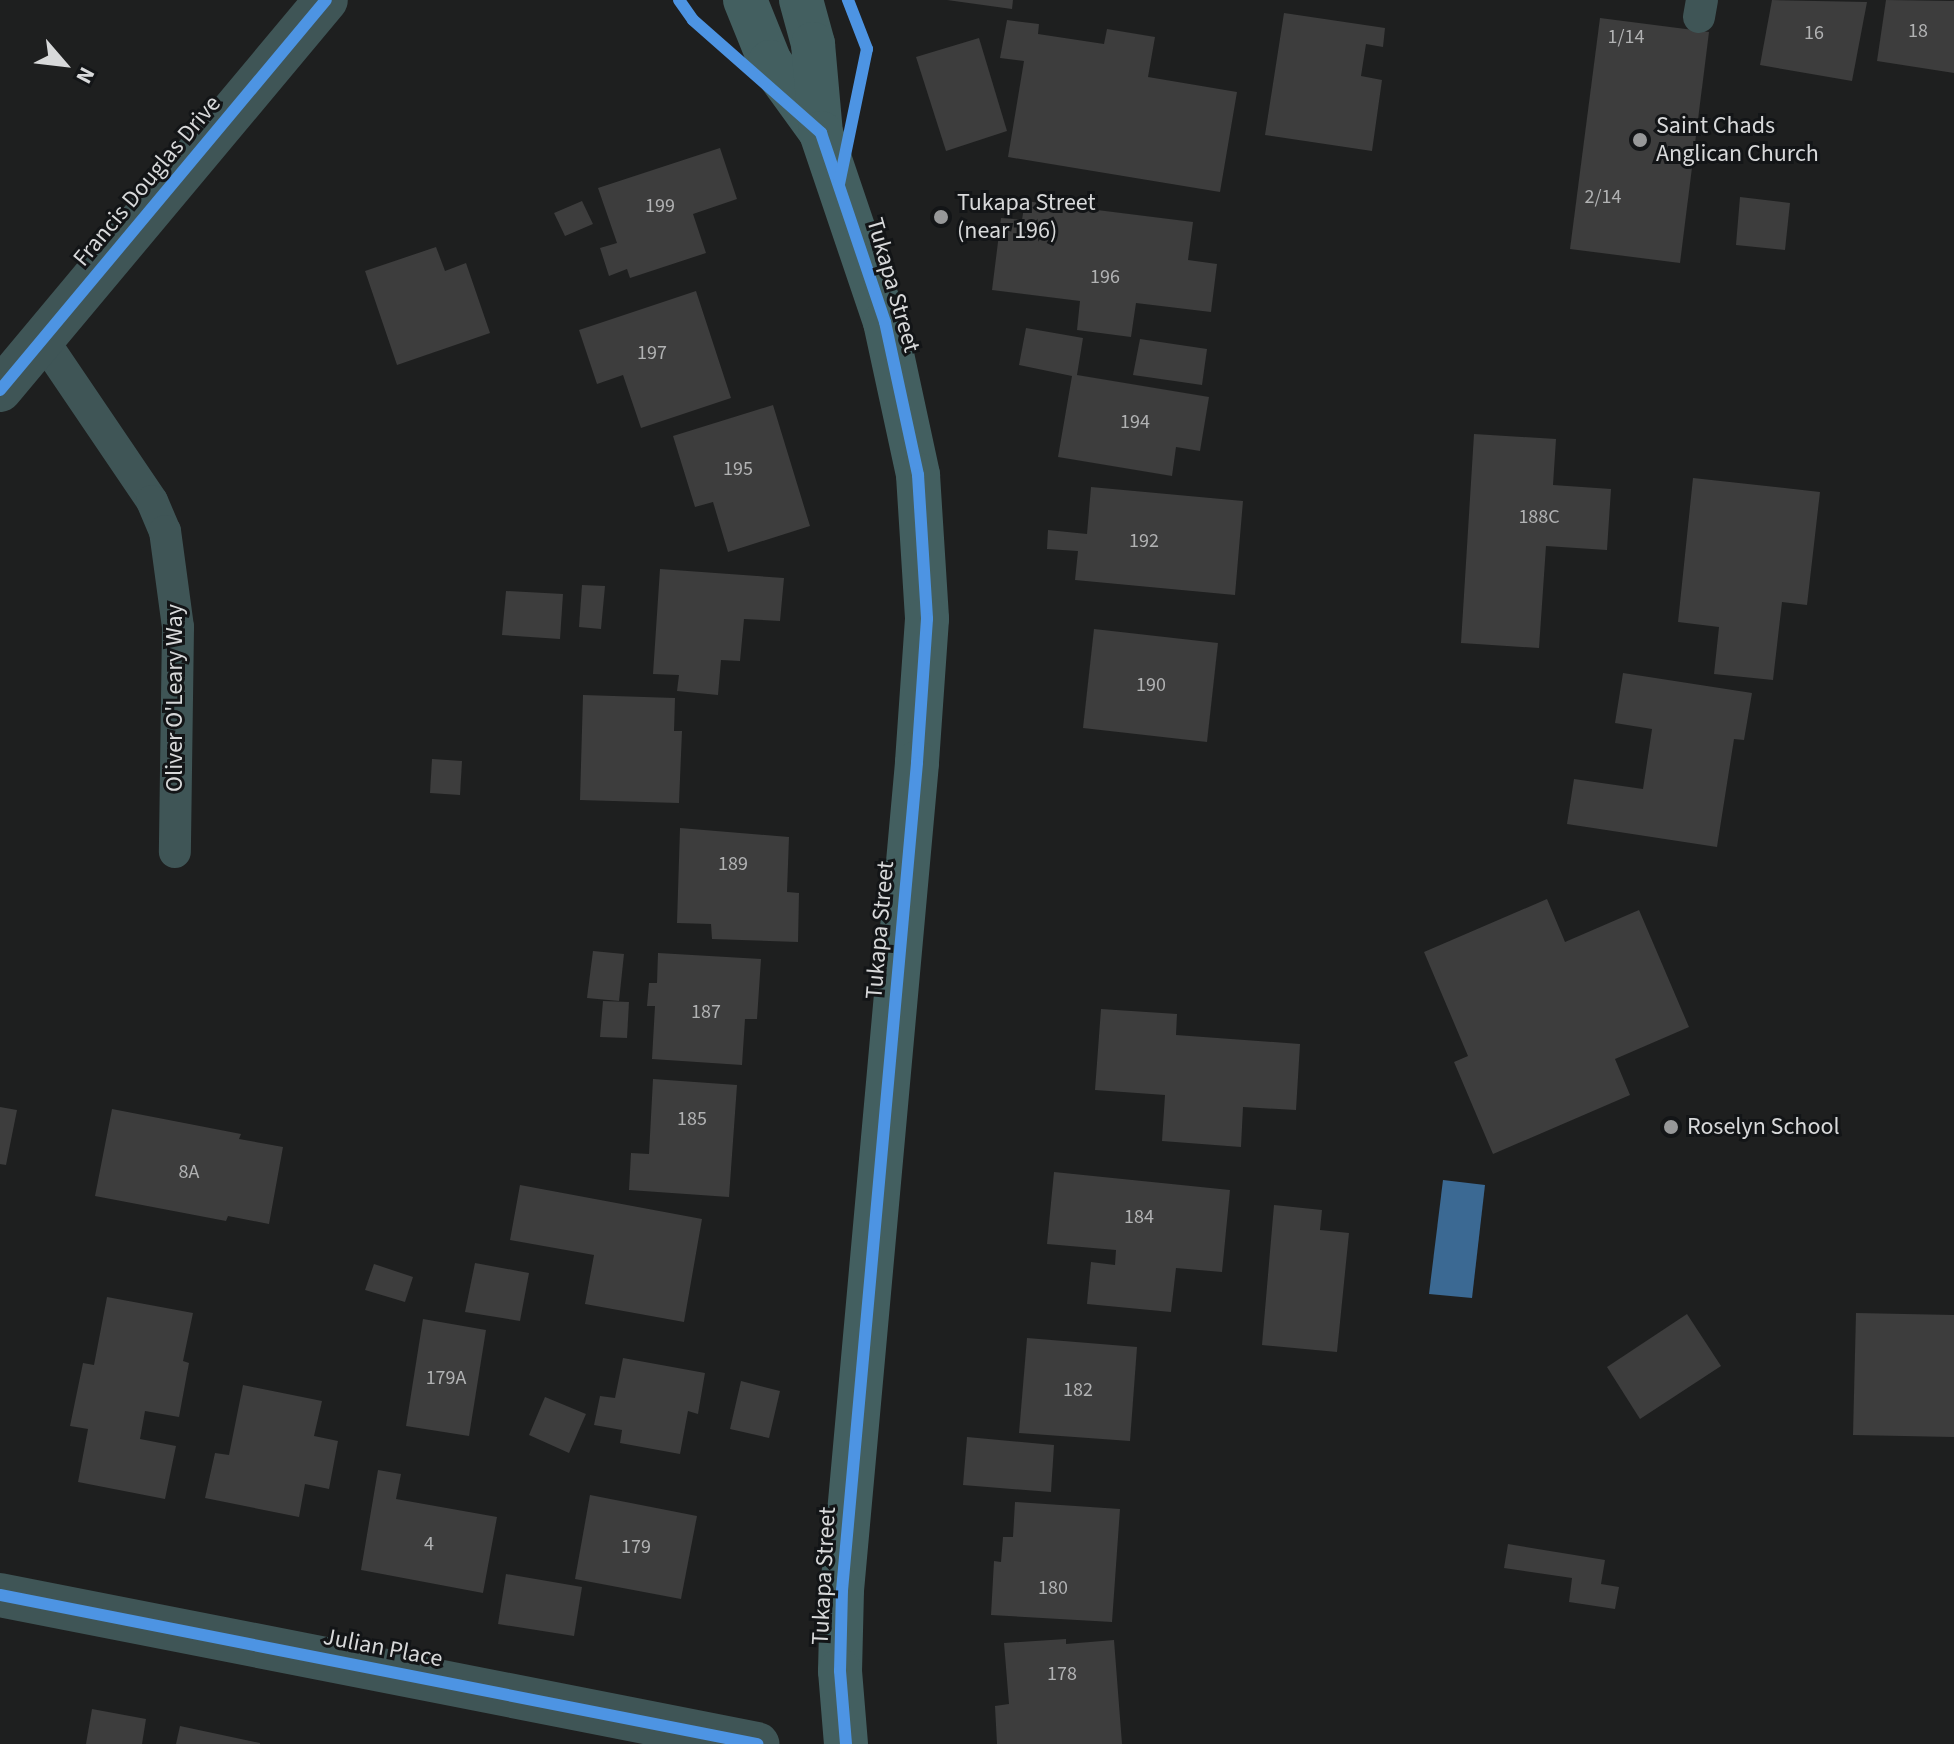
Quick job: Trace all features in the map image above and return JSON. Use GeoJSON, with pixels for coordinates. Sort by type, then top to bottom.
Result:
{"type":"FeatureCollection","features":[{"type":"Feature","properties":{"kind":"main road","name":"Tukapa Street"},"geometry":{"type":"LineString","coordinates":[[745,0],[770,62],[821,133]]}},
{"type":"Feature","properties":{"kind":"main road","name":"Tukapa Street"},"geometry":{"type":"LineString","coordinates":[[801,0],[813,44],[821,133],[885,322],[918,475],[927,619],[917,763],[842,1590],[842,1743]]}},
{"type":"Feature","properties":{"kind":"street","name":"Francis Douglas Drive"},"geometry":{"type":"LineString","coordinates":[[0,390],[326,0]]}},
{"type":"Feature","properties":{"kind":"street","name":"Julian Place"},"geometry":{"type":"LineString","coordinates":[[0,1595],[757,1744]]}},
{"type":"Feature","properties":{"kind":"lane","name":"Oliver O'Leary Way"},"geometry":{"type":"LineString","coordinates":[[43,340],[152,501],[165,531],[178,627],[175,852]]}},
{"type":"Feature","properties":{"kind":"water"},"geometry":{"type":"Polygon","coordinates":[[[1443,1180],[1485,1185],[1472,1298],[1429,1294],[1443,1180]]]}},
{"type":"Feature","properties":{"kind":"building"},"geometry":{"type":"Polygon","coordinates":[[[947,0],[1013,0],[1012,9],[947,0]]]}},
{"type":"Feature","properties":{"kind":"building"},"geometry":{"type":"Polygon","coordinates":[[[1772,0],[1867,2],[1852,81],[1760,65],[1772,0]]]}},
{"type":"Feature","properties":{"kind":"building"},"geometry":{"type":"Polygon","coordinates":[[[1886,0],[1954,1],[1954,73],[1877,61],[1886,0]]]}},
{"type":"Feature","properties":{"kind":"building"},"geometry":{"type":"Polygon","coordinates":[[[1284,13],[1385,28],[1383,47],[1366,44],[1361,76],[1382,80],[1372,151],[1265,135],[1284,13]]]}},
{"type":"Feature","properties":{"kind":"building","name":"Saint Chads Anglican Church"},"geometry":{"type":"Polygon","coordinates":[[[1600,18],[1709,32],[1680,263],[1570,249],[1600,18]]]}},
{"type":"Feature","properties":{"kind":"building"},"geometry":{"type":"Polygon","coordinates":[[[1007,20],[1039,24],[1038,34],[1104,44],[1107,29],[1155,37],[1148,77],[1237,92],[1220,192],[1008,157],[1024,61],[1000,58],[1007,20]]]}},
{"type":"Feature","properties":{"kind":"building"},"geometry":{"type":"Polygon","coordinates":[[[979,38],[1007,131],[946,151],[916,57],[979,38]]]}},
{"type":"Feature","properties":{"kind":"building"},"geometry":{"type":"Polygon","coordinates":[[[720,148],[737,199],[693,214],[706,253],[630,278],[627,269],[609,276],[600,248],[617,243],[598,188],[720,148]]]}},
{"type":"Feature","properties":{"kind":"building"},"geometry":{"type":"Polygon","coordinates":[[[1740,197],[1790,203],[1785,250],[1736,245],[1740,197]]]}},
{"type":"Feature","properties":{"kind":"building"},"geometry":{"type":"Polygon","coordinates":[[[582,201],[593,224],[565,236],[554,213],[582,201]]]}},
{"type":"Feature","properties":{"kind":"building"},"geometry":{"type":"Polygon","coordinates":[[[1025,201],[1193,222],[1188,260],[1217,264],[1211,312],[1136,303],[1131,337],[1077,330],[1080,301],[992,290],[1001,218],[1022,220],[1025,201]]]}},
{"type":"Feature","properties":{"kind":"building"},"geometry":{"type":"Polygon","coordinates":[[[436,247],[445,271],[466,263],[490,333],[397,365],[365,271],[436,247]]]}},
{"type":"Feature","properties":{"kind":"building"},"geometry":{"type":"Polygon","coordinates":[[[696,291],[731,398],[641,428],[623,375],[597,384],[579,330],[696,291]]]}},
{"type":"Feature","properties":{"kind":"building"},"geometry":{"type":"Polygon","coordinates":[[[1026,328],[1083,338],[1077,375],[1209,397],[1200,451],[1176,447],[1172,476],[1058,457],[1072,376],[1019,365],[1026,328]]]}},
{"type":"Feature","properties":{"kind":"building"},"geometry":{"type":"Polygon","coordinates":[[[1140,339],[1207,349],[1202,385],[1133,375],[1140,339]]]}},
{"type":"Feature","properties":{"kind":"building"},"geometry":{"type":"Polygon","coordinates":[[[773,405],[810,526],[728,552],[713,502],[695,507],[673,436],[773,405]]]}},
{"type":"Feature","properties":{"kind":"building"},"geometry":{"type":"Polygon","coordinates":[[[1474,434],[1556,439],[1553,485],[1611,489],[1607,550],[1546,546],[1539,648],[1461,643],[1474,434]]]}},
{"type":"Feature","properties":{"kind":"building"},"geometry":{"type":"Polygon","coordinates":[[[1693,478],[1820,492],[1807,605],[1782,602],[1773,680],[1714,674],[1719,627],[1678,622],[1693,478]]]}},
{"type":"Feature","properties":{"kind":"building"},"geometry":{"type":"Polygon","coordinates":[[[1091,487],[1243,501],[1235,595],[1075,580],[1078,551],[1047,549],[1048,530],[1087,534],[1091,487]]]}},
{"type":"Feature","properties":{"kind":"building"},"geometry":{"type":"Polygon","coordinates":[[[660,569],[784,578],[780,621],[744,619],[740,661],[721,660],[718,695],[677,691],[679,675],[653,674],[660,569]]]}},
{"type":"Feature","properties":{"kind":"building"},"geometry":{"type":"Polygon","coordinates":[[[582,585],[605,586],[601,629],[579,627],[582,585]]]}},
{"type":"Feature","properties":{"kind":"building"},"geometry":{"type":"Polygon","coordinates":[[[506,591],[563,594],[560,639],[502,635],[506,591]]]}},
{"type":"Feature","properties":{"kind":"building"},"geometry":{"type":"Polygon","coordinates":[[[1094,629],[1218,643],[1207,742],[1083,728],[1094,629]]]}},
{"type":"Feature","properties":{"kind":"building"},"geometry":{"type":"Polygon","coordinates":[[[1623,673],[1752,693],[1744,740],[1734,739],[1717,847],[1567,824],[1574,779],[1643,789],[1652,729],[1615,723],[1623,673]]]}},
{"type":"Feature","properties":{"kind":"building"},"geometry":{"type":"Polygon","coordinates":[[[583,695],[675,698],[674,731],[682,731],[679,803],[580,800],[583,695]]]}},
{"type":"Feature","properties":{"kind":"building"},"geometry":{"type":"Polygon","coordinates":[[[432,759],[462,761],[460,795],[430,793],[432,759]]]}},
{"type":"Feature","properties":{"kind":"building"},"geometry":{"type":"Polygon","coordinates":[[[680,828],[789,837],[787,892],[799,893],[798,942],[712,939],[711,924],[677,923],[680,828]]]}},
{"type":"Feature","properties":{"kind":"building"},"geometry":{"type":"Polygon","coordinates":[[[1547,899],[1565,942],[1639,910],[1689,1027],[1615,1059],[1630,1095],[1493,1154],[1454,1062],[1468,1056],[1424,952],[1547,899]]]}},
{"type":"Feature","properties":{"kind":"building"},"geometry":{"type":"Polygon","coordinates":[[[593,951],[624,954],[619,1001],[587,998],[593,951]]]}},
{"type":"Feature","properties":{"kind":"building"},"geometry":{"type":"Polygon","coordinates":[[[658,953],[761,959],[757,1019],[745,1019],[742,1065],[652,1059],[655,1006],[647,1006],[649,983],[657,983],[658,953]]]}},
{"type":"Feature","properties":{"kind":"building"},"geometry":{"type":"Polygon","coordinates":[[[603,1001],[629,1002],[627,1038],[600,1037],[603,1001]]]}},
{"type":"Feature","properties":{"kind":"building"},"geometry":{"type":"Polygon","coordinates":[[[1101,1009],[1177,1014],[1176,1035],[1300,1044],[1296,1110],[1243,1107],[1241,1147],[1162,1141],[1165,1095],[1095,1090],[1101,1009]]]}},
{"type":"Feature","properties":{"kind":"building"},"geometry":{"type":"Polygon","coordinates":[[[653,1079],[737,1085],[729,1197],[629,1190],[631,1153],[649,1154],[653,1079]]]}},
{"type":"Feature","properties":{"kind":"building"},"geometry":{"type":"Polygon","coordinates":[[[0,1107],[17,1110],[6,1165],[0,1164],[0,1107]]]}},
{"type":"Feature","properties":{"kind":"building"},"geometry":{"type":"Polygon","coordinates":[[[112,1109],[241,1134],[239,1139],[283,1147],[269,1224],[228,1216],[226,1221],[95,1196],[112,1109]]]}},
{"type":"Feature","properties":{"kind":"building"},"geometry":{"type":"Polygon","coordinates":[[[1054,1172],[1230,1190],[1222,1272],[1176,1268],[1171,1312],[1087,1304],[1091,1262],[1115,1265],[1116,1250],[1047,1244],[1054,1172]]]}},
{"type":"Feature","properties":{"kind":"building"},"geometry":{"type":"Polygon","coordinates":[[[520,1185],[702,1219],[684,1322],[585,1304],[594,1255],[510,1240],[520,1185]]]}},
{"type":"Feature","properties":{"kind":"building"},"geometry":{"type":"Polygon","coordinates":[[[1274,1205],[1322,1210],[1320,1230],[1349,1233],[1337,1352],[1262,1345],[1274,1205]]]}},
{"type":"Feature","properties":{"kind":"building"},"geometry":{"type":"Polygon","coordinates":[[[475,1263],[529,1273],[520,1321],[465,1312],[475,1263]]]}},
{"type":"Feature","properties":{"kind":"building"},"geometry":{"type":"Polygon","coordinates":[[[374,1264],[413,1277],[405,1302],[365,1290],[374,1264]]]}},
{"type":"Feature","properties":{"kind":"building"},"geometry":{"type":"Polygon","coordinates":[[[107,1297],[193,1313],[183,1361],[189,1363],[179,1417],[145,1411],[140,1439],[176,1446],[165,1499],[78,1482],[88,1429],[70,1426],[83,1363],[94,1365],[107,1297]]]}},
{"type":"Feature","properties":{"kind":"building"},"geometry":{"type":"Polygon","coordinates":[[[1856,1313],[1954,1315],[1954,1437],[1853,1435],[1856,1313]]]}},
{"type":"Feature","properties":{"kind":"building"},"geometry":{"type":"Polygon","coordinates":[[[1687,1314],[1721,1366],[1640,1419],[1607,1367],[1687,1314]]]}},
{"type":"Feature","properties":{"kind":"building"},"geometry":{"type":"Polygon","coordinates":[[[423,1319],[486,1330],[469,1436],[406,1426],[423,1319]]]}},
{"type":"Feature","properties":{"kind":"building"},"geometry":{"type":"Polygon","coordinates":[[[1027,1338],[1137,1347],[1130,1441],[1019,1433],[1027,1338]]]}},
{"type":"Feature","properties":{"kind":"building"},"geometry":{"type":"Polygon","coordinates":[[[623,1358],[705,1373],[698,1414],[688,1411],[680,1454],[620,1443],[622,1430],[594,1425],[600,1396],[615,1398],[623,1358]]]}},
{"type":"Feature","properties":{"kind":"building"},"geometry":{"type":"Polygon","coordinates":[[[741,1381],[780,1391],[769,1438],[730,1429],[741,1381]]]}},
{"type":"Feature","properties":{"kind":"building"},"geometry":{"type":"Polygon","coordinates":[[[243,1385],[322,1401],[314,1436],[338,1441],[329,1489],[305,1484],[299,1517],[205,1498],[215,1453],[229,1455],[243,1385]]]}},
{"type":"Feature","properties":{"kind":"building"},"geometry":{"type":"Polygon","coordinates":[[[545,1397],[586,1414],[569,1453],[529,1435],[545,1397]]]}},
{"type":"Feature","properties":{"kind":"building"},"geometry":{"type":"Polygon","coordinates":[[[967,1437],[1054,1445],[1051,1492],[963,1485],[967,1437]]]}},
{"type":"Feature","properties":{"kind":"building"},"geometry":{"type":"Polygon","coordinates":[[[378,1470],[401,1474],[396,1499],[497,1517],[483,1593],[361,1570],[378,1470]]]}},
{"type":"Feature","properties":{"kind":"building"},"geometry":{"type":"Polygon","coordinates":[[[590,1495],[697,1516],[681,1599],[575,1579],[590,1495]]]}},
{"type":"Feature","properties":{"kind":"building"},"geometry":{"type":"Polygon","coordinates":[[[1015,1502],[1120,1509],[1112,1622],[991,1615],[994,1561],[1001,1562],[1003,1537],[1013,1537],[1015,1502]]]}},
{"type":"Feature","properties":{"kind":"building"},"geometry":{"type":"Polygon","coordinates":[[[1508,1544],[1605,1560],[1601,1584],[1619,1587],[1615,1609],[1569,1602],[1572,1578],[1504,1568],[1508,1544]]]}},
{"type":"Feature","properties":{"kind":"building"},"geometry":{"type":"Polygon","coordinates":[[[506,1574],[582,1587],[574,1636],[498,1624],[506,1574]]]}},
{"type":"Feature","properties":{"kind":"building"},"geometry":{"type":"Polygon","coordinates":[[[1066,1639],[1066,1644],[1114,1640],[1122,1744],[997,1744],[995,1706],[1009,1704],[1004,1643],[1066,1639]]]}},
{"type":"Feature","properties":{"kind":"building"},"geometry":{"type":"Polygon","coordinates":[[[92,1709],[146,1719],[142,1744],[86,1744],[92,1709]]]}},
{"type":"Feature","properties":{"kind":"building"},"geometry":{"type":"Polygon","coordinates":[[[180,1726],[260,1743],[260,1744],[176,1744],[180,1726]]]}},
{"type":"Feature","properties":{"kind":"cycle path"},"geometry":{"type":"LineString","coordinates":[[0,390],[326,0]]}},
{"type":"Feature","properties":{"kind":"cycle path"},"geometry":{"type":"LineString","coordinates":[[679,0],[693,20],[821,133],[885,322],[918,475],[927,619],[917,763],[842,1590],[840,1671],[846,1744]]}},
{"type":"Feature","properties":{"kind":"cycle path"},"geometry":{"type":"LineString","coordinates":[[839,184],[867,49],[848,0]]}},
{"type":"Feature","properties":{"kind":"cycle path"},"geometry":{"type":"LineString","coordinates":[[0,1595],[757,1744]]}},
{"type":"Feature","properties":{"kind":"place","name":"Saint Chads Anglican Church"},"geometry":{"type":"Point","coordinates":[1640,140]}},
{"type":"Feature","properties":{"kind":"place","name":"Tukapa Street (near 196)"},"geometry":{"type":"Point","coordinates":[941,217]}},
{"type":"Feature","properties":{"kind":"place","name":"Roselyn School"},"geometry":{"type":"Point","coordinates":[1671,1127]}}]}
